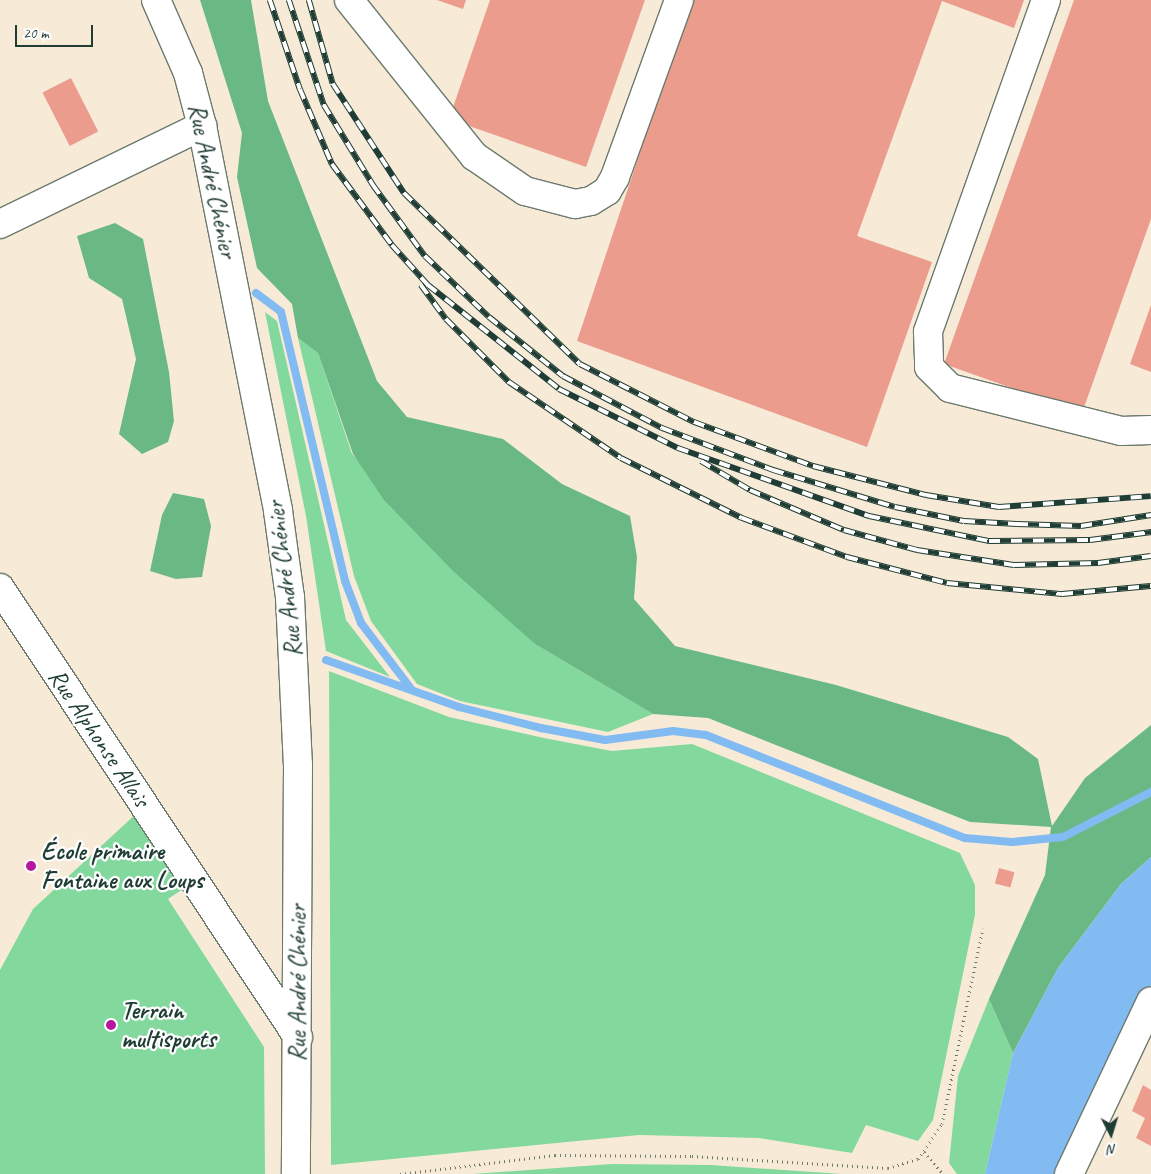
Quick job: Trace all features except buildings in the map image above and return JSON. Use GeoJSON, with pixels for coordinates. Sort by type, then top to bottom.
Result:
{"type":"FeatureCollection","features":[{"type":"Feature","properties":{"kind":"street","name":"Rue André Chénier"},"geometry":{"type":"LineString","coordinates":[[156,0],[188,73],[202,126],[278,511],[290,597],[298,764],[296,1174]]}},
{"type":"Feature","properties":{"kind":"street"},"geometry":{"type":"LineString","coordinates":[[349,0],[474,156],[525,191],[575,204],[591,202],[607,191],[615,177],[678,0]]}},
{"type":"Feature","properties":{"kind":"street"},"geometry":{"type":"LineString","coordinates":[[1046,0],[928,332],[929,366],[950,388],[1121,431],[1151,430]]}},
{"type":"Feature","properties":{"kind":"street"},"geometry":{"type":"LineString","coordinates":[[0,224],[202,126]]}},
{"type":"Feature","properties":{"kind":"street","name":"Rue Alphonse Allais"},"geometry":{"type":"LineString","coordinates":[[0,588],[298,1037]]}},
{"type":"Feature","properties":{"kind":"street"},"geometry":{"type":"LineString","coordinates":[[1069,1174],[1151,1001]]}},
{"type":"Feature","properties":{"kind":"path"},"geometry":{"type":"LineString","coordinates":[[400,1174],[496,1160],[618,1153],[888,1168],[918,1159],[942,1124],[983,928]]}},
{"type":"Feature","properties":{"kind":"path"},"geometry":{"type":"LineString","coordinates":[[924,1152],[943,1174]]}},
{"type":"Feature","properties":{"kind":"green space"},"geometry":{"type":"Polygon","coordinates":[[[200,0],[251,0],[268,101],[377,381],[407,417],[503,439],[562,484],[630,516],[637,557],[634,599],[675,646],[836,685],[1008,737],[1038,759],[1052,826],[1085,778],[1151,725],[1151,857],[1121,884],[1058,968],[1013,1053],[989,999],[1045,875],[1051,827],[970,822],[708,718],[653,714],[535,644],[453,571],[384,500],[353,454],[318,353],[298,338],[292,304],[257,268],[237,177],[242,133],[200,0]]]}},
{"type":"Feature","properties":{"kind":"green space"},"geometry":{"type":"Polygon","coordinates":[[[115,223],[143,239],[169,372],[174,421],[168,442],[142,454],[119,434],[136,359],[122,299],[89,278],[77,236],[115,223]]]}},
{"type":"Feature","properties":{"kind":"green space"},"geometry":{"type":"Polygon","coordinates":[[[265,312],[277,321],[346,620],[390,677],[326,651],[306,516],[265,312]]]}},
{"type":"Feature","properties":{"kind":"green space"},"geometry":{"type":"Polygon","coordinates":[[[298,338],[318,353],[352,454],[535,644],[653,714],[608,732],[460,701],[417,684],[371,621],[354,576],[298,338]]]}},
{"type":"Feature","properties":{"kind":"green space"},"geometry":{"type":"Polygon","coordinates":[[[173,493],[204,499],[211,526],[202,577],[176,579],[150,571],[162,515],[173,493]]]}},
{"type":"Feature","properties":{"kind":"green space"},"geometry":{"type":"Polygon","coordinates":[[[329,671],[449,717],[544,738],[612,751],[692,744],[960,853],[975,885],[975,915],[933,1120],[918,1141],[866,1125],[852,1153],[759,1138],[639,1135],[331,1165],[329,671]]]}},
{"type":"Feature","properties":{"kind":"green space"},"geometry":{"type":"Polygon","coordinates":[[[138,812],[186,887],[168,899],[264,1047],[265,1174],[0,1174],[0,970],[33,909],[138,812]]]}},
{"type":"Feature","properties":{"kind":"green space"},"geometry":{"type":"Polygon","coordinates":[[[989,999],[1013,1053],[985,1174],[957,1174],[949,1163],[958,1076],[989,999]]]}},
{"type":"Feature","properties":{"kind":"green space"},"geometry":{"type":"Polygon","coordinates":[[[612,1164],[711,1165],[842,1174],[473,1174],[612,1164]]]}},
{"type":"Feature","properties":{"kind":"water"},"geometry":{"type":"Polygon","coordinates":[[[1151,857],[1151,985],[1130,1016],[1057,1174],[985,1174],[1013,1053],[1058,968],[1121,884],[1151,857]]]}},
{"type":"Feature","properties":{"kind":"waterway"},"geometry":{"type":"LineString","coordinates":[[256,293],[281,312],[345,581],[361,623],[412,690]]}},
{"type":"Feature","properties":{"kind":"waterway"},"geometry":{"type":"LineString","coordinates":[[326,660],[459,707],[541,728],[605,740],[673,731],[706,735],[965,838],[1012,842],[1063,837],[1151,792]]}},
{"type":"Feature","properties":{"kind":"railway"},"geometry":{"type":"LineString","coordinates":[[270,0],[300,89],[332,164],[392,245],[428,285],[559,389],[678,448],[869,516],[989,541],[1090,540],[1151,532]]}},
{"type":"Feature","properties":{"kind":"railway"},"geometry":{"type":"LineString","coordinates":[[289,0],[324,105],[373,185],[425,256],[489,317],[563,376],[662,428],[773,470],[895,507],[964,521],[1017,524],[1081,526],[1151,515]]}},
{"type":"Feature","properties":{"kind":"railway"},"geometry":{"type":"LineString","coordinates":[[309,0],[333,84],[404,193],[580,364],[694,422],[813,466],[926,495],[999,507],[1151,496]]}},
{"type":"Feature","properties":{"kind":"railway"},"geometry":{"type":"LineString","coordinates":[[421,285],[446,319],[509,382],[621,458],[742,518],[847,557],[947,583],[1062,594],[1151,586]]}},
{"type":"Feature","properties":{"kind":"railway"},"geometry":{"type":"LineString","coordinates":[[701,461],[750,490],[844,530],[917,550],[1014,565],[1098,563],[1151,556]]}},
{"type":"Feature","properties":{"kind":"place","name":"École primaire Fontaine aux Loups"},"geometry":{"type":"Point","coordinates":[31,866]}},
{"type":"Feature","properties":{"kind":"place","name":"Terrain multisports"},"geometry":{"type":"Point","coordinates":[111,1025]}}]}
